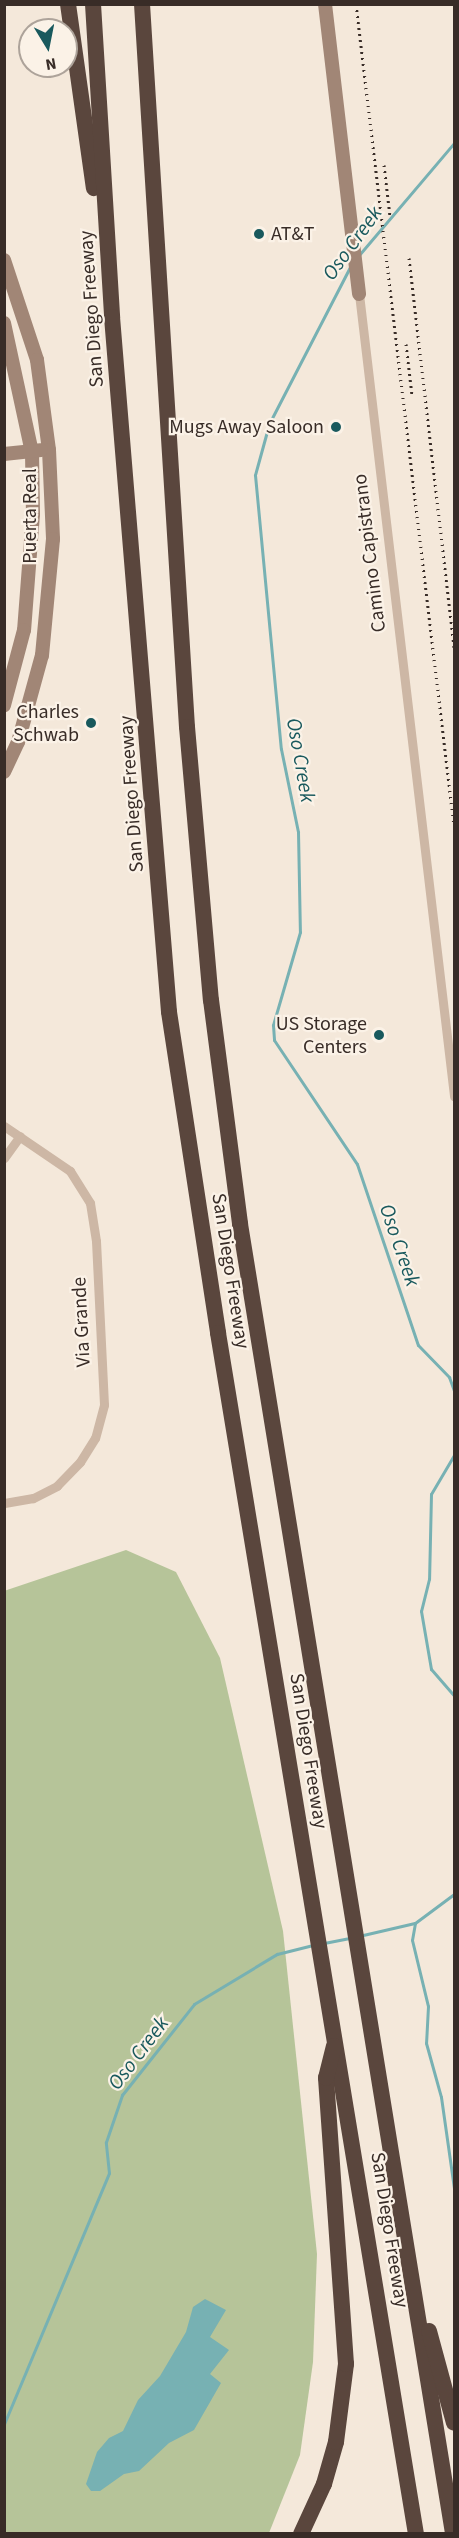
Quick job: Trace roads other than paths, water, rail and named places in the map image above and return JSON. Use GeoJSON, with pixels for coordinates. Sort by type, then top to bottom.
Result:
{"type":"FeatureCollection","features":[{"type":"Feature","properties":{"kind":"highway"},"geometry":{"type":"LineString","coordinates":[[68,4],[112,317]]}},
{"type":"Feature","properties":{"kind":"highway","name":"San Diego Freeway"},"geometry":{"type":"LineString","coordinates":[[93,4],[112,317],[169,1012],[308,1881],[416,2534]]}},
{"type":"Feature","properties":{"kind":"highway","name":"San Diego Freeway"},"geometry":{"type":"LineString","coordinates":[[142,4],[186,716],[211,1000],[240,1224],[453,2534]]}},
{"type":"Feature","properties":{"kind":"highway"},"geometry":{"type":"LineString","coordinates":[[301,2534],[324,2484],[336,2442],[346,2364],[326,2078],[335,2039]]}},
{"type":"Feature","properties":{"kind":"highway"},"geometry":{"type":"LineString","coordinates":[[406,2247],[454,2423]]}},
{"type":"Feature","properties":{"kind":"street","name":"Camino Capistrano"},"geometry":{"type":"LineString","coordinates":[[325,4],[454,1096]]}},
{"type":"Feature","properties":{"kind":"street","name":"Puerta Real"},"geometry":{"type":"LineString","coordinates":[[4,260],[37,360],[49,450],[53,539],[42,655],[18,742],[4,772]]}},
{"type":"Feature","properties":{"kind":"street","name":"Puerta Real"},"geometry":{"type":"LineString","coordinates":[[4,323],[32,452],[33,514],[24,630],[4,705]]}},
{"type":"Feature","properties":{"kind":"street"},"geometry":{"type":"LineString","coordinates":[[4,454],[49,450]]}},
{"type":"Feature","properties":{"kind":"street","name":"Via Grande"},"geometry":{"type":"LineString","coordinates":[[4,1126],[70,1171],[90,1203],[96,1241],[104,1405],[94,1438],[80,1462],[57,1486],[33,1498],[4,1503]]}},
{"type":"Feature","properties":{"kind":"street"},"geometry":{"type":"LineString","coordinates":[[4,1158],[20,1136]]}},
{"type":"Feature","properties":{"kind":"water"},"geometry":{"type":"Polygon","coordinates":[[[205,2299],[226,2310],[210,2337],[229,2350],[210,2374],[221,2383],[194,2430],[169,2443],[139,2471],[124,2474],[100,2491],[91,2491],[86,2484],[97,2452],[109,2438],[123,2431],[138,2400],[160,2376],[186,2332],[193,2307],[205,2299]]]}},
{"type":"Feature","properties":{"kind":"waterway","name":"Oso Creek"},"geometry":{"type":"LineString","coordinates":[[359,255],[454,143]]}},
{"type":"Feature","properties":{"kind":"waterway","name":"Oso Creek"},"geometry":{"type":"LineString","coordinates":[[351,265],[269,424],[255,475],[281,749],[298,832],[300,932],[273,1025],[274,1040],[357,1164],[418,1345],[449,1377],[454,1391]]}},
{"type":"Feature","properties":{"kind":"waterway","name":"Oso Creek"},"geometry":{"type":"LineString","coordinates":[[454,1455],[431,1494],[429,1579],[421,1611],[431,1669],[454,1695]]}},
{"type":"Feature","properties":{"kind":"waterway","name":"Oso Creek"},"geometry":{"type":"LineString","coordinates":[[363,1935],[415,1923],[454,1894]]}},
{"type":"Feature","properties":{"kind":"waterway"},"geometry":{"type":"LineString","coordinates":[[415,1923],[412,1940],[428,2006],[426,2043],[441,2097],[454,2188]]}},
{"type":"Feature","properties":{"kind":"waterway","name":"Oso Creek"},"geometry":{"type":"LineString","coordinates":[[324,1943],[350,1938]]}},
{"type":"Feature","properties":{"kind":"waterway","name":"Oso Creek"},"geometry":{"type":"LineString","coordinates":[[4,2424],[109,2173],[106,2142],[122,2095],[194,2004],[277,1954],[312,1945]]}},
{"type":"Feature","properties":{"kind":"railway"},"geometry":{"type":"LineString","coordinates":[[356,4],[454,826]]}},
{"type":"Feature","properties":{"kind":"railway"},"geometry":{"type":"LineString","coordinates":[[384,165],[390,216]]}},
{"type":"Feature","properties":{"kind":"railway"},"geometry":{"type":"LineString","coordinates":[[409,258],[454,649]]}},
{"type":"Feature","properties":{"kind":"railway"},"geometry":{"type":"LineString","coordinates":[[406,344],[412,395]]}},
{"type":"Feature","properties":{"kind":"place","name":"AT&T"},"geometry":{"type":"Point","coordinates":[259,234]}},
{"type":"Feature","properties":{"kind":"place","name":"Mugs Away Saloon"},"geometry":{"type":"Point","coordinates":[336,427]}},
{"type":"Feature","properties":{"kind":"place","name":"Charles Schwab"},"geometry":{"type":"Point","coordinates":[91,723]}},
{"type":"Feature","properties":{"kind":"place","name":"US Storage Centers"},"geometry":{"type":"Point","coordinates":[379,1035]}}]}
